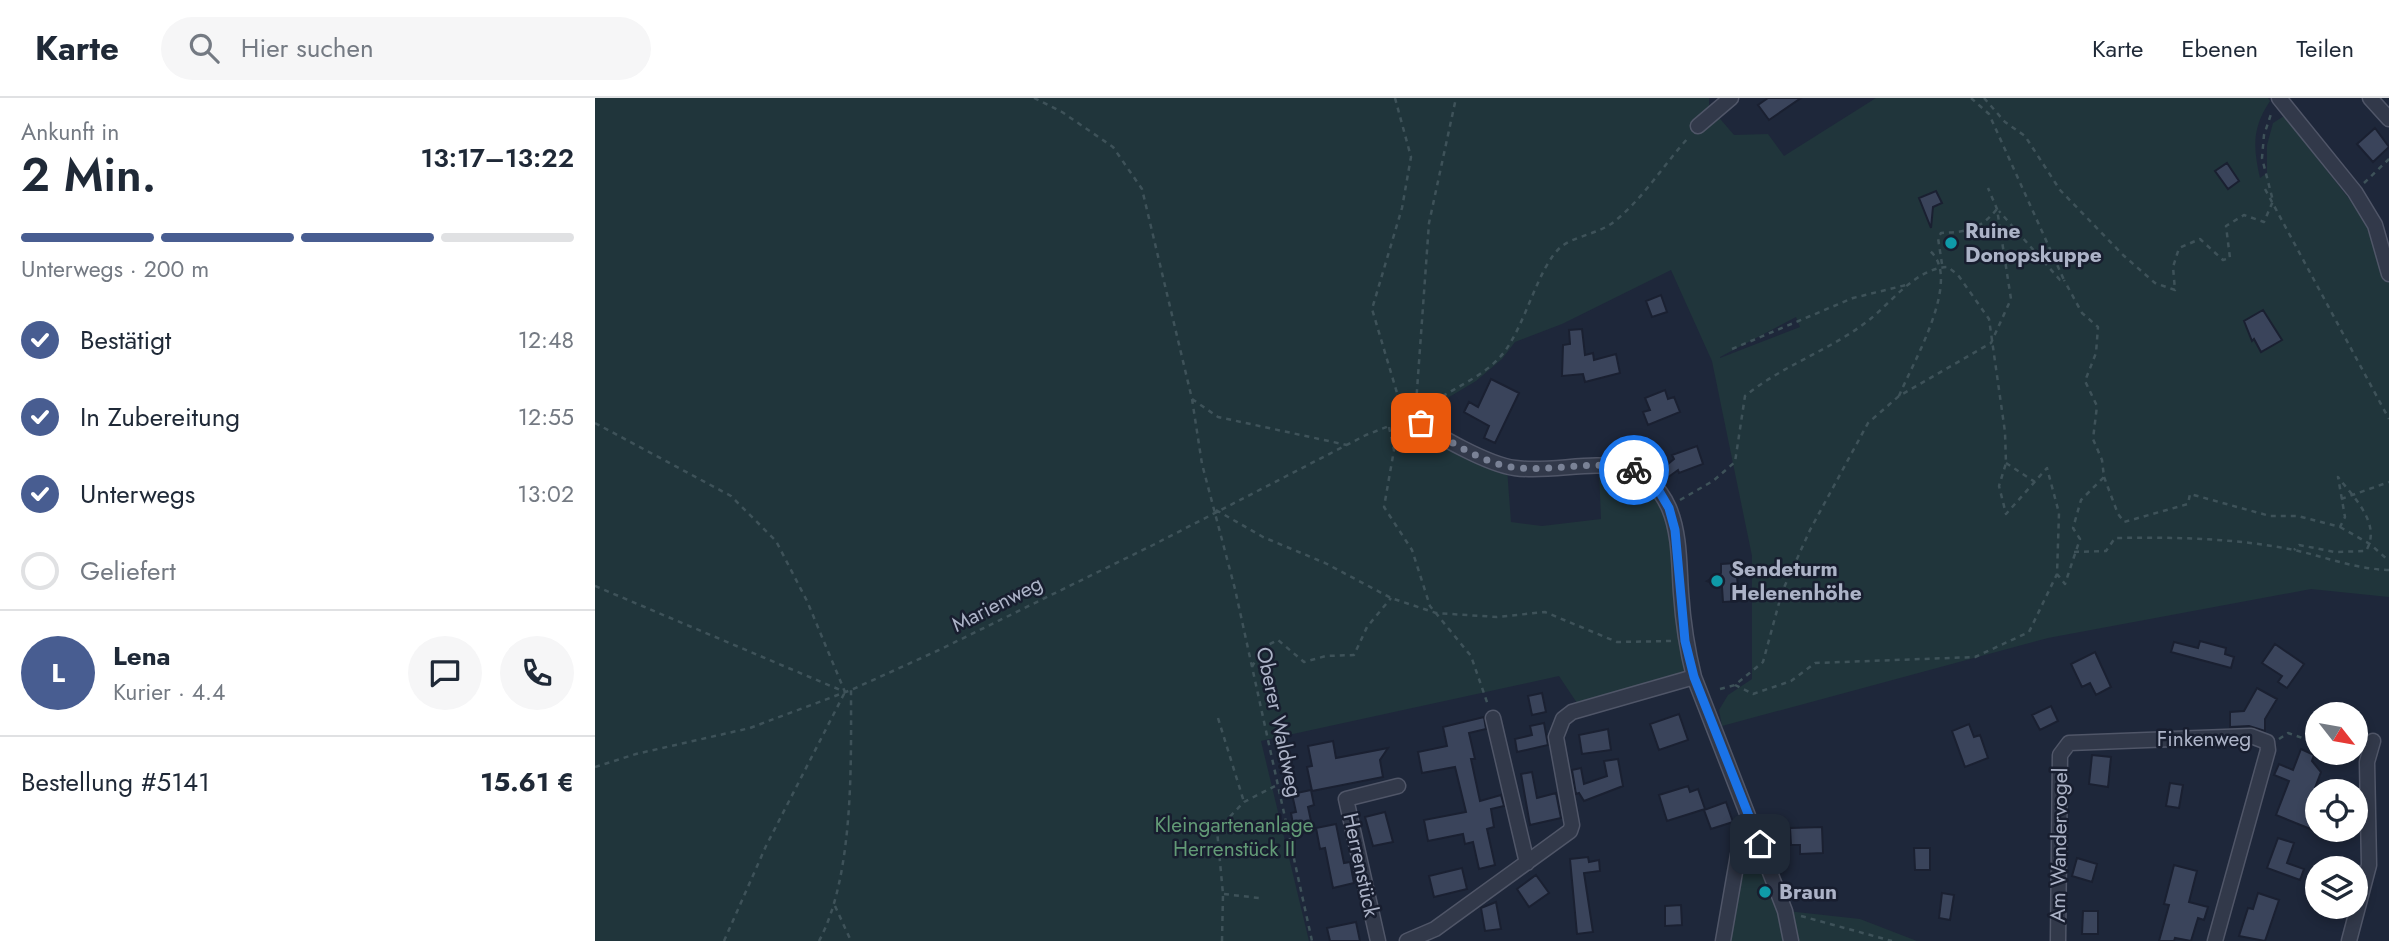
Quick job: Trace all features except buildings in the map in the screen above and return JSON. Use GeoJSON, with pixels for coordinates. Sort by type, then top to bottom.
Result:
{"type":"FeatureCollection","features":[{"type":"Feature","properties":{"kind":"street"},"geometry":{"type":"LineString","coordinates":[[1698,126],[1731,98]]}},
{"type":"Feature","properties":{"kind":"street"},"geometry":{"type":"LineString","coordinates":[[2370,98],[2389,119]]}},
{"type":"Feature","properties":{"kind":"street"},"geometry":{"type":"LineString","coordinates":[[2280,99],[2303,124],[2355,192],[2375,225],[2389,274]]}},
{"type":"Feature","properties":{"kind":"street"},"geometry":{"type":"LineString","coordinates":[[1410,419],[1504,466],[1531,469],[1606,465],[1623,467],[1639,473],[1659,491],[1669,508],[1675,530],[1685,641],[1694,677],[1785,911],[1791,941]]}},
{"type":"Feature","properties":{"kind":"street"},"geometry":{"type":"LineString","coordinates":[[1407,941],[1434,929],[1566,836],[1572,825],[1556,737],[1563,719],[1572,712],[1694,677]]}},
{"type":"Feature","properties":{"kind":"street"},"geometry":{"type":"LineString","coordinates":[[1493,718],[1527,863]]}},
{"type":"Feature","properties":{"kind":"street","name":"Finkenweg"},"geometry":{"type":"LineString","coordinates":[[2063,749],[2069,743],[2251,736],[2267,742],[2215,941]]}},
{"type":"Feature","properties":{"kind":"street"},"geometry":{"type":"LineString","coordinates":[[2349,941],[2369,865],[2367,762],[2373,741]]}},
{"type":"Feature","properties":{"kind":"street","name":"Am Wandervogel"},"geometry":{"type":"LineString","coordinates":[[2058,941],[2060,755],[2063,749]]}},
{"type":"Feature","properties":{"kind":"street","name":"Herrenstück"},"geometry":{"type":"LineString","coordinates":[[1378,941],[1346,799],[1398,786]]}},
{"type":"Feature","properties":{"kind":"street"},"geometry":{"type":"LineString","coordinates":[[1723,941],[1738,855],[1742,844],[1755,831]]}},
{"type":"Feature","properties":{"kind":"path","name":"Oberer Waldweg"},"geometry":{"type":"LineString","coordinates":[[1034,98],[1062,112],[1113,147],[1142,189],[1192,398],[1202,464],[1216,510],[1313,941]]}},
{"type":"Feature","properties":{"kind":"path"},"geometry":{"type":"LineString","coordinates":[[1395,98],[1411,157],[1402,208],[1372,309],[1410,419]]}},
{"type":"Feature","properties":{"kind":"path"},"geometry":{"type":"LineString","coordinates":[[1410,419],[1429,223],[1456,98]]}},
{"type":"Feature","properties":{"kind":"path"},"geometry":{"type":"LineString","coordinates":[[1971,98],[1989,114],[2064,280],[2082,313],[2098,327],[2096,353],[2085,381],[2097,406],[2093,439],[2102,460],[2104,477],[2117,514],[2124,522],[2187,504],[2190,495],[2270,516],[2298,516],[2340,527],[2370,544],[2389,561]]}},
{"type":"Feature","properties":{"kind":"path"},"geometry":{"type":"LineString","coordinates":[[1984,98],[2005,122],[2025,136],[2060,190],[2123,255],[2155,283],[2175,290],[2173,267],[2179,248],[2200,239],[2223,260],[2230,258],[2226,226],[2244,215],[2265,222],[2273,201],[2262,158],[2269,114],[2280,99]]}},
{"type":"Feature","properties":{"kind":"path","name":"Marienweg"},"geometry":{"type":"LineString","coordinates":[[595,767],[636,754],[750,727],[851,690],[1153,545],[1216,510],[1347,445],[1410,419],[1432,403],[1474,380],[1501,356],[1522,323],[1538,283],[1561,247],[1610,224],[1632,203],[1698,126]]}},
{"type":"Feature","properties":{"kind":"path"},"geometry":{"type":"LineString","coordinates":[[2355,192],[2389,159]]}},
{"type":"Feature","properties":{"kind":"path"},"geometry":{"type":"LineString","coordinates":[[1720,690],[1735,685],[1763,662],[1782,592],[1811,530],[1868,423],[1899,396],[1991,344],[2011,299],[1997,209],[1988,188]]}},
{"type":"Feature","properties":{"kind":"path"},"geometry":{"type":"LineString","coordinates":[[2265,189],[2389,419]]}},
{"type":"Feature","properties":{"kind":"path"},"geometry":{"type":"LineString","coordinates":[[1997,209],[2060,280],[2064,280]]}},
{"type":"Feature","properties":{"kind":"path"},"geometry":{"type":"LineString","coordinates":[[1899,396],[1943,293],[1938,238],[1941,233],[1961,234],[1985,223],[1997,209]]}},
{"type":"Feature","properties":{"kind":"path"},"geometry":{"type":"LineString","coordinates":[[1930,251],[1942,267]]}},
{"type":"Feature","properties":{"kind":"path"},"geometry":{"type":"LineString","coordinates":[[1732,349],[1853,298],[1909,284],[1942,267],[1948,267],[1958,275],[1989,319],[2006,463],[2000,486],[2005,514],[2047,468],[2059,513],[2057,574],[2029,632],[1975,657],[1815,663],[1791,681],[1753,694],[1735,685]]}},
{"type":"Feature","properties":{"kind":"path"},"geometry":{"type":"LineString","coordinates":[[1685,497],[1713,481],[1735,462],[1745,396],[1768,377],[1794,366],[1868,321],[1909,284]]}},
{"type":"Feature","properties":{"kind":"path"},"geometry":{"type":"LineString","coordinates":[[1192,398],[1218,417],[1347,445]]}},
{"type":"Feature","properties":{"kind":"path"},"geometry":{"type":"LineString","coordinates":[[595,423],[731,496],[776,541],[807,601],[845,692],[766,846],[724,941]]}},
{"type":"Feature","properties":{"kind":"path"},"geometry":{"type":"LineString","coordinates":[[1389,427],[1394,450],[1384,507],[1412,550],[1430,606],[1471,656],[1493,718]]}},
{"type":"Feature","properties":{"kind":"path"},"geometry":{"type":"LineString","coordinates":[[2006,463],[2035,482]]}},
{"type":"Feature","properties":{"kind":"path"},"geometry":{"type":"LineString","coordinates":[[2057,574],[2065,584],[2080,540],[2073,528],[2081,500],[2104,477]]}},
{"type":"Feature","properties":{"kind":"path"},"geometry":{"type":"LineString","coordinates":[[2294,550],[2299,545],[2335,552],[2366,551],[2372,529],[2338,477],[2345,517],[2340,527]]}},
{"type":"Feature","properties":{"kind":"path"},"geometry":{"type":"LineString","coordinates":[[2341,499],[2389,482]]}},
{"type":"Feature","properties":{"kind":"path"},"geometry":{"type":"LineString","coordinates":[[1216,510],[1263,537],[1325,563],[1391,598],[1436,613],[1497,617],[1545,612],[1617,642],[1685,641]]}},
{"type":"Feature","properties":{"kind":"path"},"geometry":{"type":"LineString","coordinates":[[2074,552],[2106,551],[2115,538],[2210,539],[2294,550],[2365,569],[2389,570]]}},
{"type":"Feature","properties":{"kind":"path"},"geometry":{"type":"LineString","coordinates":[[595,586],[845,692]]}},
{"type":"Feature","properties":{"kind":"path"},"geometry":{"type":"LineString","coordinates":[[1251,669],[1262,648],[1278,640],[1304,662],[1326,656],[1354,654],[1367,627],[1391,598]]}},
{"type":"Feature","properties":{"kind":"path"},"geometry":{"type":"LineString","coordinates":[[819,941],[835,905],[848,799],[851,690]]}},
{"type":"Feature","properties":{"kind":"path"},"geometry":{"type":"LineString","coordinates":[[1218,718],[1244,802]]}},
{"type":"Feature","properties":{"kind":"path"},"geometry":{"type":"LineString","coordinates":[[2267,742],[2278,741],[2280,736],[2288,733],[2305,739]]}},
{"type":"Feature","properties":{"kind":"path"},"geometry":{"type":"LineString","coordinates":[[1223,941],[1223,894],[1217,830],[1244,802],[1276,785]]}},
{"type":"Feature","properties":{"kind":"path"},"geometry":{"type":"LineString","coordinates":[[1223,894],[1259,898]]}},
{"type":"Feature","properties":{"kind":"path"},"geometry":{"type":"LineString","coordinates":[[835,905],[851,941]]}},
{"type":"Feature","properties":{"kind":"path"},"geometry":{"type":"LineString","coordinates":[[1785,911],[1892,941]]}},
{"type":"Feature","properties":{"kind":"green space","name":"Kleingartenanlage Herrenstück II"},"geometry":{"type":"Polygon","coordinates":[[[595,98],[1709,98],[1709,106],[1734,135],[1768,134],[1784,156],[1876,98],[2268,98],[2270,101],[2260,120],[2256,138],[2260,178],[2267,173],[2267,145],[2273,123],[2284,116],[2361,214],[2375,245],[2389,248],[2389,597],[2311,589],[2048,638],[1722,726],[1719,710],[1728,695],[1752,679],[1752,556],[1712,361],[1671,270],[1562,324],[1515,342],[1502,359],[1476,381],[1429,409],[1421,400],[1393,416],[1399,438],[1426,436],[1454,444],[1507,469],[1511,522],[1542,526],[1601,519],[1599,470],[1620,473],[1648,489],[1666,515],[1675,550],[1684,675],[1577,703],[1559,676],[1261,741],[1309,941],[595,941],[595,98]],[[1796,317],[1720,358],[1800,327],[1796,317]]]}},
{"type":"Feature","properties":{"kind":"green space"},"geometry":{"type":"Polygon","coordinates":[[[1754,854],[1777,910],[1860,919],[1917,941],[1727,941],[1743,856],[1754,854]]]}},
{"type":"Feature","properties":{"kind":"way so far"},"geometry":{"type":"LineString","coordinates":[[1421,423],[1504,466],[1531,469],[1606,465],[1634,470]]}},
{"type":"Feature","properties":{"kind":"place","name":"Ruine Donopskuppe"},"geometry":{"type":"Point","coordinates":[1951,243]}},
{"type":"Feature","properties":{"kind":"place","name":"Sendeturm Helenenhöhe"},"geometry":{"type":"Point","coordinates":[1717,581]}},
{"type":"Feature","properties":{"kind":"place","name":"Braun"},"geometry":{"type":"Point","coordinates":[1765,892]}},
{"type":"Feature","properties":{"kind":"route"},"geometry":{"type":"LineString","coordinates":[[1634,470],[1659,491],[1669,508],[1675,530],[1685,641],[1694,677],[1760,844]]}}]}
